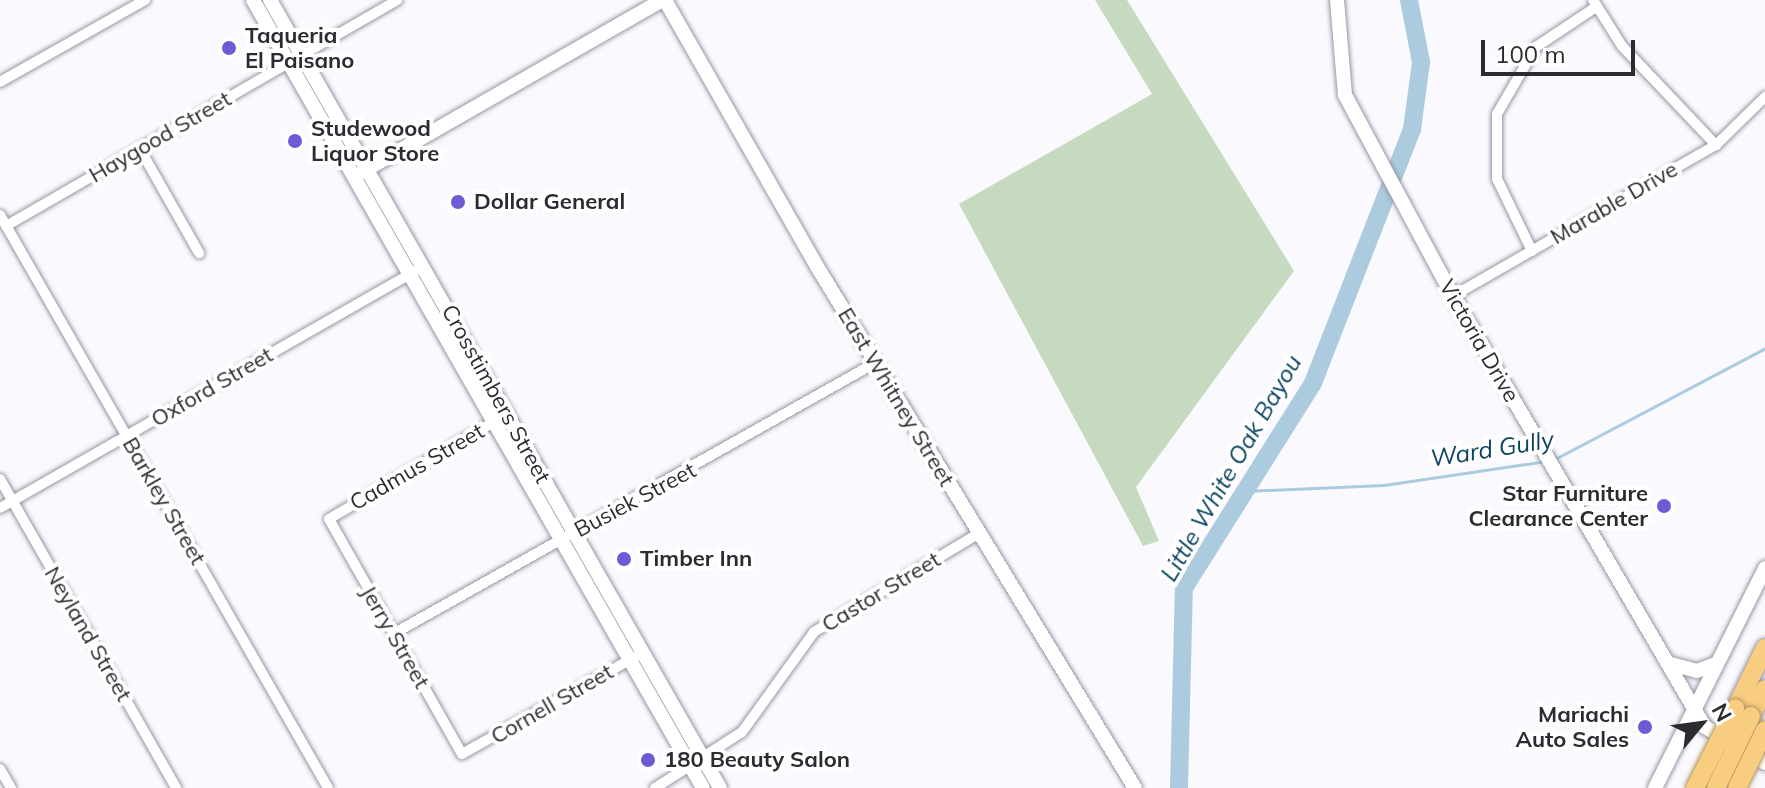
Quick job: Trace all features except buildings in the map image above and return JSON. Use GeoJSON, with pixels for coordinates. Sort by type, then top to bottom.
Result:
{"type":"FeatureCollection","features":[{"type":"Feature","properties":{"kind":"highway"},"geometry":{"type":"LineString","coordinates":[[1716,788],[1765,640]]}},
{"type":"Feature","properties":{"kind":"highway"},"geometry":{"type":"LineString","coordinates":[[1754,669],[1765,648]]}},
{"type":"Feature","properties":{"kind":"highway"},"geometry":{"type":"LineString","coordinates":[[1695,788],[1743,713],[1765,689]]}},
{"type":"Feature","properties":{"kind":"highway"},"geometry":{"type":"LineString","coordinates":[[1737,788],[1765,730]]}},
{"type":"Feature","properties":{"kind":"street"},"geometry":{"type":"LineString","coordinates":[[0,82],[145,0]]}},
{"type":"Feature","properties":{"kind":"street","name":"Crosstimbers Street"},"geometry":{"type":"LineString","coordinates":[[253,0],[368,169],[424,265],[559,540],[635,656],[696,762],[720,788]]}},
{"type":"Feature","properties":{"kind":"street","name":"Crosstimbers Street"},"geometry":{"type":"LineString","coordinates":[[270,0],[294,59],[354,176],[499,419],[574,532],[635,656]]}},
{"type":"Feature","properties":{"kind":"street","name":"Haygood Street"},"geometry":{"type":"LineString","coordinates":[[6,226],[397,0]]}},
{"type":"Feature","properties":{"kind":"street"},"geometry":{"type":"LineString","coordinates":[[354,176],[664,0]]}},
{"type":"Feature","properties":{"kind":"street","name":"East Whitney Street"},"geometry":{"type":"LineString","coordinates":[[664,0],[875,363],[1135,788]]}},
{"type":"Feature","properties":{"kind":"street","name":"Victoria Drive"},"geometry":{"type":"LineString","coordinates":[[1337,0],[1345,95],[1453,296],[1715,738],[1765,763]]}},
{"type":"Feature","properties":{"kind":"street"},"geometry":{"type":"LineString","coordinates":[[1532,251],[1497,179],[1497,114],[1536,47],[1595,3],[1622,46],[1716,145]]}},
{"type":"Feature","properties":{"kind":"street","name":"Marable Drive"},"geometry":{"type":"LineString","coordinates":[[1453,296],[1716,145],[1765,97]]}},
{"type":"Feature","properties":{"kind":"street"},"geometry":{"type":"LineString","coordinates":[[140,149],[199,253]]}},
{"type":"Feature","properties":{"kind":"street","name":"Barkley Street"},"geometry":{"type":"LineString","coordinates":[[0,215],[328,788]]}},
{"type":"Feature","properties":{"kind":"street","name":"Oxford Street"},"geometry":{"type":"LineString","coordinates":[[0,508],[424,265]]}},
{"type":"Feature","properties":{"kind":"street","name":"Busiek Street"},"geometry":{"type":"LineString","coordinates":[[393,634],[875,363]]}},
{"type":"Feature","properties":{"kind":"street","name":"Cadmus Street"},"geometry":{"type":"LineString","coordinates":[[329,519],[499,419]]}},
{"type":"Feature","properties":{"kind":"street","name":"Neyland Street"},"geometry":{"type":"LineString","coordinates":[[0,479],[176,788]]}},
{"type":"Feature","properties":{"kind":"street","name":"Jerry Street"},"geometry":{"type":"LineString","coordinates":[[329,519],[462,754]]}},
{"type":"Feature","properties":{"kind":"street","name":"Castor Street"},"geometry":{"type":"LineString","coordinates":[[655,788],[750,724],[814,632],[978,534]]}},
{"type":"Feature","properties":{"kind":"street"},"geometry":{"type":"LineString","coordinates":[[1655,788],[1765,568]]}},
{"type":"Feature","properties":{"kind":"street","name":"Cornell Street"},"geometry":{"type":"LineString","coordinates":[[462,754],[635,656]]}},
{"type":"Feature","properties":{"kind":"street"},"geometry":{"type":"LineString","coordinates":[[1671,664],[1706,671],[1716,663]]}},
{"type":"Feature","properties":{"kind":"street","name":"Crosstimbers Street"},"geometry":{"type":"LineString","coordinates":[[696,762],[703,788]]}},
{"type":"Feature","properties":{"kind":"street"},"geometry":{"type":"LineString","coordinates":[[0,769],[11,788]]}},
{"type":"Feature","properties":{"kind":"green space"},"geometry":{"type":"Polygon","coordinates":[[[1095,0],[1127,0],[1294,271],[1136,487],[1159,541],[1143,546],[959,204],[1152,94],[1095,0]]]}},
{"type":"Feature","properties":{"kind":"waterway","name":"Little White Oak Bayou"},"geometry":{"type":"LineString","coordinates":[[1179,788],[1184,588],[1313,383],[1412,129],[1421,62],[1409,0]]}},
{"type":"Feature","properties":{"kind":"waterway","name":"Ward Gully"},"geometry":{"type":"LineString","coordinates":[[1553,460],[1765,348]]}},
{"type":"Feature","properties":{"kind":"waterway","name":"Ward Gully"},"geometry":{"type":"LineString","coordinates":[[1245,491],[1384,485],[1546,461]]}},
{"type":"Feature","properties":{"kind":"place","name":"Taqueria El Paisano"},"geometry":{"type":"Point","coordinates":[229,48]}},
{"type":"Feature","properties":{"kind":"place","name":"Studewood Liquor Store"},"geometry":{"type":"Point","coordinates":[295,141]}},
{"type":"Feature","properties":{"kind":"place","name":"Dollar General"},"geometry":{"type":"Point","coordinates":[458,202]}},
{"type":"Feature","properties":{"kind":"place","name":"Star Furniture Clearance Center"},"geometry":{"type":"Point","coordinates":[1664,506]}},
{"type":"Feature","properties":{"kind":"place","name":"Timber Inn"},"geometry":{"type":"Point","coordinates":[624,559]}},
{"type":"Feature","properties":{"kind":"place","name":"Mariachi Auto Sales"},"geometry":{"type":"Point","coordinates":[1645,727]}},
{"type":"Feature","properties":{"kind":"place","name":"180 Beauty Salon"},"geometry":{"type":"Point","coordinates":[648,760]}}]}
